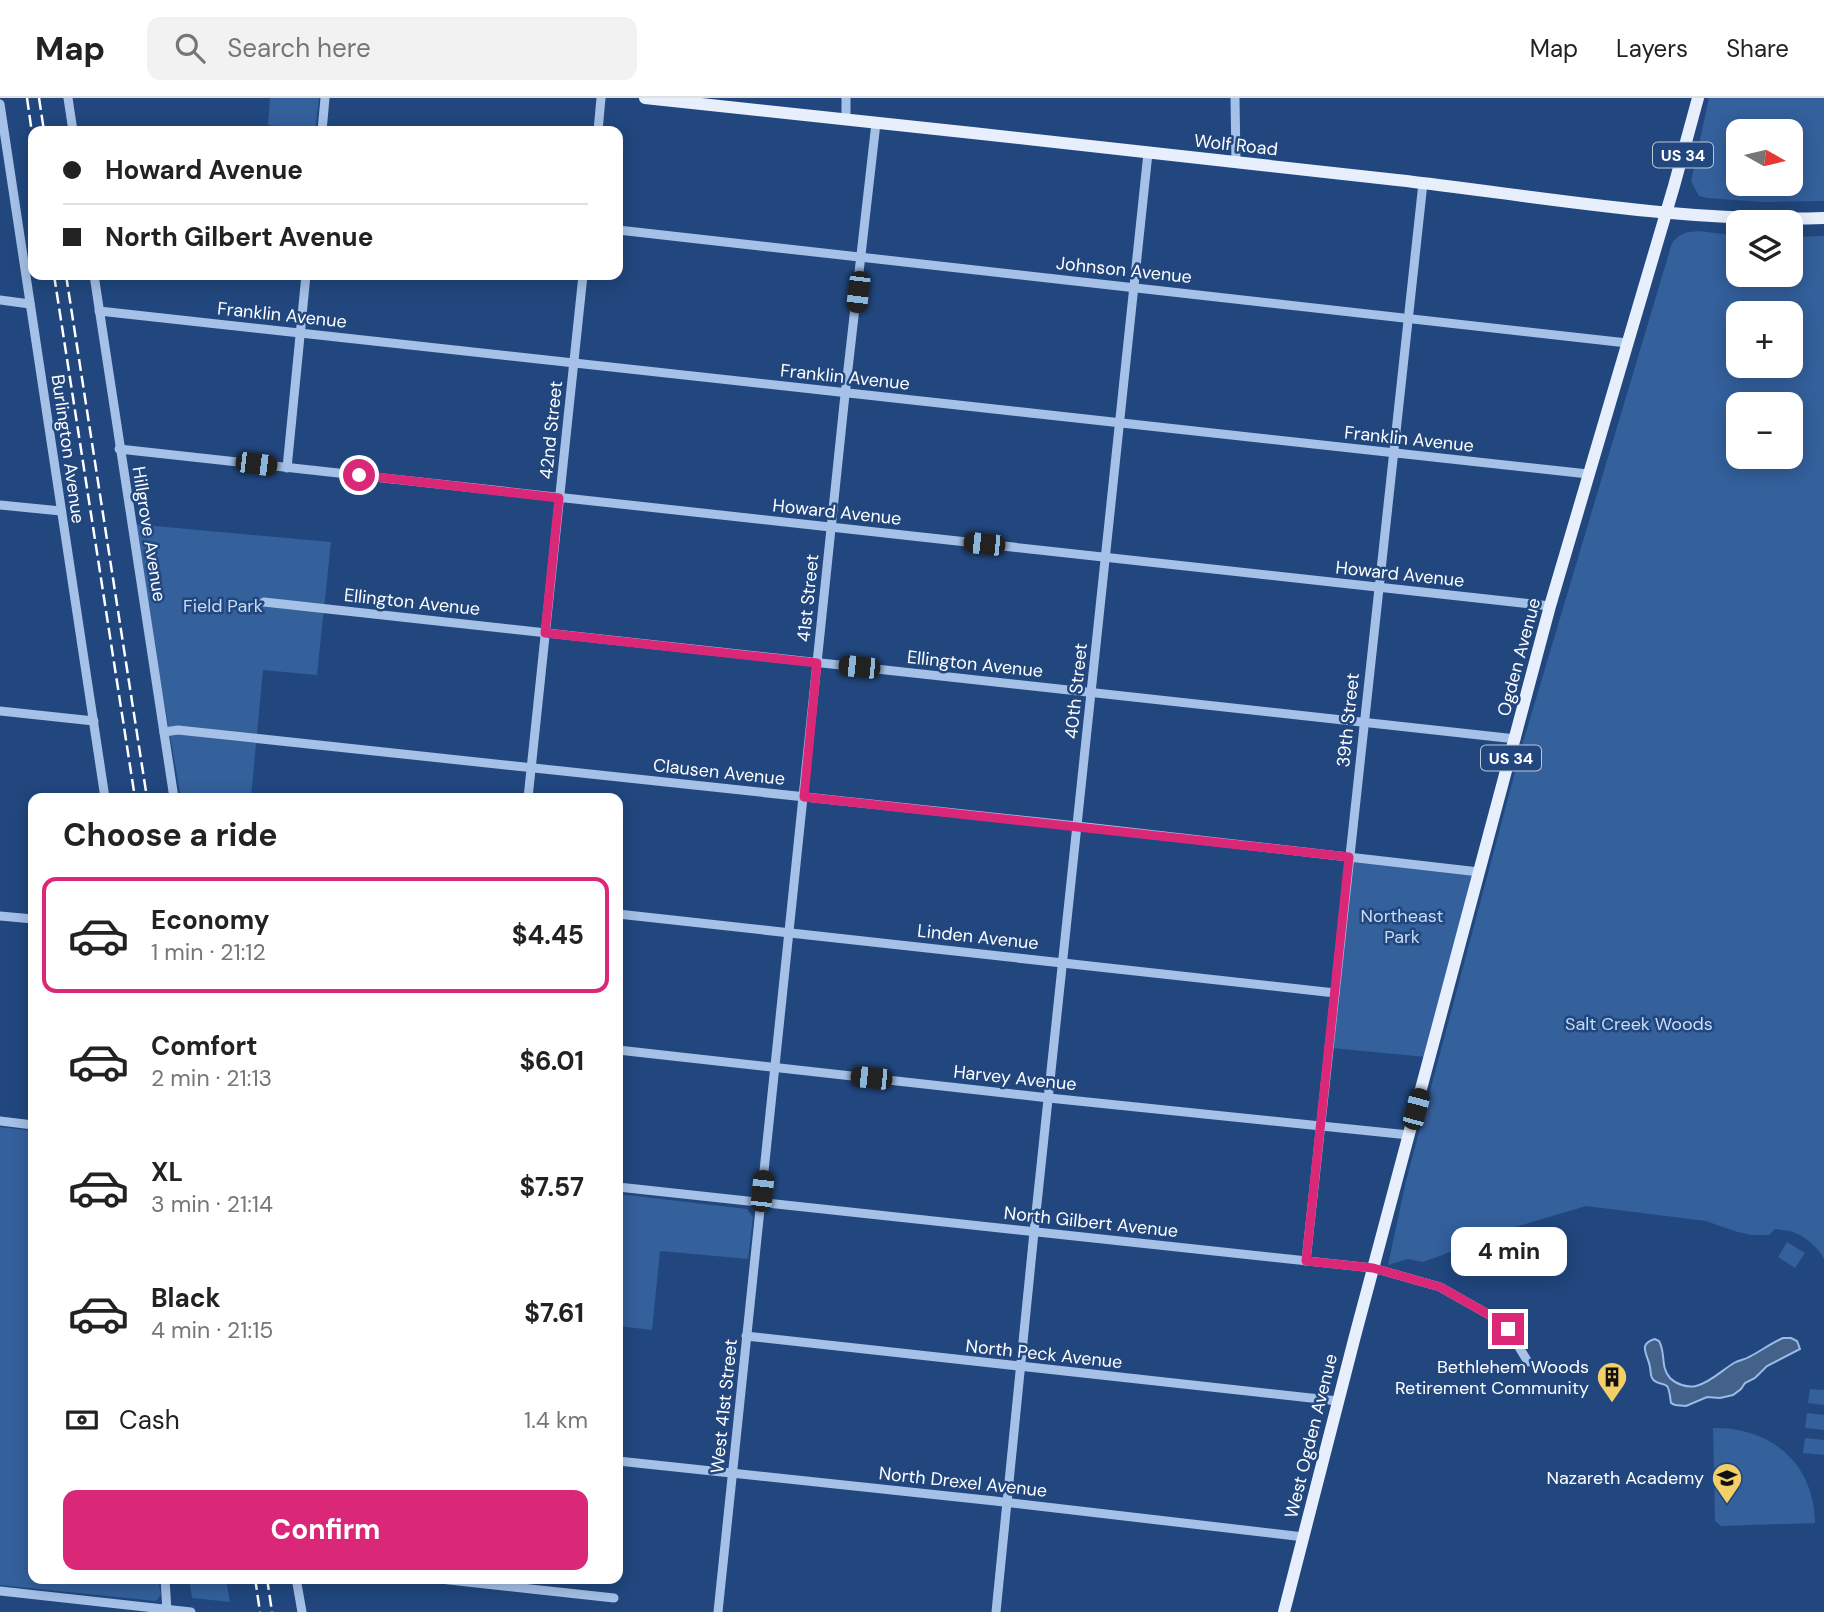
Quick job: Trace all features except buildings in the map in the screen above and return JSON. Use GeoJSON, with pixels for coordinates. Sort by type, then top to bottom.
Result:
{"type":"FeatureCollection","features":[{"type":"Feature","properties":{"kind":"main road","name":"Wolf Road"},"geometry":{"type":"LineString","coordinates":[[645,98],[1666,212],[1778,220],[1824,218]]}},
{"type":"Feature","properties":{"kind":"main road","name":"Ogden Avenue"},"geometry":{"type":"LineString","coordinates":[[1373,1268],[1550,607],[1698,98]]}},
{"type":"Feature","properties":{"kind":"main road","name":"West Ogden Avenue"},"geometry":{"type":"LineString","coordinates":[[1284,1612],[1373,1268]]}},
{"type":"Feature","properties":{"kind":"street"},"geometry":{"type":"LineString","coordinates":[[68,98],[72,126]]}},
{"type":"Feature","properties":{"kind":"street"},"geometry":{"type":"LineString","coordinates":[[322,126],[325,98]]}},
{"type":"Feature","properties":{"kind":"street"},"geometry":{"type":"LineString","coordinates":[[598,126],[601,98]]}},
{"type":"Feature","properties":{"kind":"street"},"geometry":{"type":"LineString","coordinates":[[846,98],[846,119]]}},
{"type":"Feature","properties":{"kind":"street"},"geometry":{"type":"LineString","coordinates":[[1235,98],[1236,162]]}},
{"type":"Feature","properties":{"kind":"street","name":"Burlington Avenue"},"geometry":{"type":"LineString","coordinates":[[0,104],[5,164],[30,303],[104,793]]}},
{"type":"Feature","properties":{"kind":"street","name":"41st Street"},"geometry":{"type":"LineString","coordinates":[[761,1203],[876,123]]}},
{"type":"Feature","properties":{"kind":"street","name":"40th Street"},"geometry":{"type":"LineString","coordinates":[[996,1612],[1148,153]]}},
{"type":"Feature","properties":{"kind":"street","name":"39th Street"},"geometry":{"type":"LineString","coordinates":[[1306,1261],[1423,183]]}},
{"type":"Feature","properties":{"kind":"street","name":"Johnson Avenue"},"geometry":{"type":"LineString","coordinates":[[623,231],[1627,343]]}},
{"type":"Feature","properties":{"kind":"street","name":"Hillgrove Avenue"},"geometry":{"type":"LineString","coordinates":[[95,280],[173,793]]}},
{"type":"Feature","properties":{"kind":"street"},"geometry":{"type":"LineString","coordinates":[[286,468],[306,280]]}},
{"type":"Feature","properties":{"kind":"street","name":"42nd Street"},"geometry":{"type":"LineString","coordinates":[[528,793],[582,280]]}},
{"type":"Feature","properties":{"kind":"street"},"geometry":{"type":"LineString","coordinates":[[0,300],[30,303]]}},
{"type":"Feature","properties":{"kind":"street","name":"Franklin Avenue"},"geometry":{"type":"LineString","coordinates":[[99,311],[1588,474]]}},
{"type":"Feature","properties":{"kind":"street","name":"Howard Avenue"},"geometry":{"type":"LineString","coordinates":[[119,449],[1550,607]]}},
{"type":"Feature","properties":{"kind":"street"},"geometry":{"type":"LineString","coordinates":[[0,505],[61,512]]}},
{"type":"Feature","properties":{"kind":"street","name":"Ellington Avenue"},"geometry":{"type":"LineString","coordinates":[[264,602],[1516,739]]}},
{"type":"Feature","properties":{"kind":"street"},"geometry":{"type":"LineString","coordinates":[[0,710],[94,721]]}},
{"type":"Feature","properties":{"kind":"street","name":"Clausen Avenue"},"geometry":{"type":"LineString","coordinates":[[164,732],[177,730],[1479,872]]}},
{"type":"Feature","properties":{"kind":"street"},"geometry":{"type":"LineString","coordinates":[[0,915],[28,918]]}},
{"type":"Feature","properties":{"kind":"street","name":"Linden Avenue"},"geometry":{"type":"LineString","coordinates":[[623,915],[1335,993]]}},
{"type":"Feature","properties":{"kind":"street","name":"Harvey Avenue"},"geometry":{"type":"LineString","coordinates":[[623,1052],[1409,1135]]}},
{"type":"Feature","properties":{"kind":"street"},"geometry":{"type":"LineString","coordinates":[[0,1121],[28,1124]]}},
{"type":"Feature","properties":{"kind":"street","name":"North Gilbert Avenue"},"geometry":{"type":"LineString","coordinates":[[623,1188],[1373,1268],[1440,1287],[1493,1317],[1508,1329],[1528,1362]]}},
{"type":"Feature","properties":{"kind":"street","name":"West 41st Street"},"geometry":{"type":"LineString","coordinates":[[718,1612],[761,1203]]}},
{"type":"Feature","properties":{"kind":"street","name":"North Peck Avenue"},"geometry":{"type":"LineString","coordinates":[[747,1336],[1338,1401]]}},
{"type":"Feature","properties":{"kind":"street","name":"North Drexel Avenue"},"geometry":{"type":"LineString","coordinates":[[623,1462],[1304,1537]]}},
{"type":"Feature","properties":{"kind":"street"},"geometry":{"type":"LineString","coordinates":[[166,1584],[168,1611]]}},
{"type":"Feature","properties":{"kind":"street"},"geometry":{"type":"LineString","coordinates":[[297,1584],[302,1612]]}},
{"type":"Feature","properties":{"kind":"street"},"geometry":{"type":"LineString","coordinates":[[487,1584],[614,1598]]}},
{"type":"Feature","properties":{"kind":"street"},"geometry":{"type":"LineString","coordinates":[[0,1591],[191,1612]]}},
{"type":"Feature","properties":{"kind":"green space"},"geometry":{"type":"Polygon","coordinates":[[[270,98],[319,98],[316,126],[268,125],[270,98]]]}},
{"type":"Feature","properties":{"kind":"green space"},"geometry":{"type":"Polygon","coordinates":[[[1709,98],[1824,98],[1824,201],[1763,202],[1699,196],[1691,181],[1709,98]]]}},
{"type":"Feature","properties":{"kind":"green space","name":"Salt Creek Woods"},"geometry":{"type":"Polygon","coordinates":[[[1699,231],[1726,234],[1726,287],[1803,287],[1803,237],[1824,236],[1824,1259],[1811,1243],[1789,1231],[1775,1229],[1769,1235],[1751,1235],[1706,1221],[1586,1206],[1485,1236],[1423,1262],[1408,1259],[1388,1265],[1406,1181],[1523,742],[1672,243],[1687,233],[1699,231]]]}},
{"type":"Feature","properties":{"kind":"green space","name":"Field Park"},"geometry":{"type":"Polygon","coordinates":[[[133,524],[331,542],[317,675],[263,670],[251,793],[180,793],[133,524]]]}},
{"type":"Feature","properties":{"kind":"green space","name":"Northeast Park"},"geometry":{"type":"Polygon","coordinates":[[[1352,861],[1473,876],[1426,1057],[1332,1048],[1352,861]]]}},
{"type":"Feature","properties":{"kind":"green space"},"geometry":{"type":"Polygon","coordinates":[[[0,1127],[28,1130],[28,1584],[159,1584],[161,1595],[156,1601],[0,1585],[0,1127]]]}},
{"type":"Feature","properties":{"kind":"green space"},"geometry":{"type":"Polygon","coordinates":[[[623,1195],[747,1209],[753,1217],[748,1259],[660,1251],[652,1330],[623,1327],[623,1195]]]}},
{"type":"Feature","properties":{"kind":"green space"},"geometry":{"type":"Polygon","coordinates":[[[1787,1242],[1805,1253],[1795,1268],[1778,1257],[1787,1242]]]}},
{"type":"Feature","properties":{"kind":"green space"},"geometry":{"type":"Polygon","coordinates":[[[1810,1389],[1824,1390],[1824,1405],[1808,1403],[1810,1389]]]}},
{"type":"Feature","properties":{"kind":"green space"},"geometry":{"type":"Polygon","coordinates":[[[1807,1413],[1824,1415],[1824,1430],[1805,1428],[1807,1413]]]}},
{"type":"Feature","properties":{"kind":"green space"},"geometry":{"type":"Polygon","coordinates":[[[1713,1428],[1734,1429],[1753,1434],[1785,1453],[1798,1466],[1807,1483],[1813,1502],[1815,1523],[1721,1526],[1715,1521],[1713,1428]]]}},
{"type":"Feature","properties":{"kind":"green space"},"geometry":{"type":"Polygon","coordinates":[[[1805,1438],[1824,1440],[1824,1455],[1803,1453],[1805,1438]]]}},
{"type":"Feature","properties":{"kind":"green space"},"geometry":{"type":"Polygon","coordinates":[[[190,1584],[227,1584],[230,1602],[192,1598],[190,1584]]]}},
{"type":"Feature","properties":{"kind":"shaded area"},"geometry":{"type":"Polygon","coordinates":[[[1783,1338],[1797,1341],[1800,1349],[1767,1366],[1733,1395],[1707,1397],[1686,1406],[1671,1403],[1667,1386],[1654,1380],[1645,1350],[1650,1341],[1659,1341],[1665,1369],[1670,1378],[1682,1385],[1693,1386],[1706,1382],[1734,1363],[1783,1338]]]}},
{"type":"Feature","properties":{"kind":"railway"},"geometry":{"type":"LineString","coordinates":[[27,98],[31,126]]}},
{"type":"Feature","properties":{"kind":"railway"},"geometry":{"type":"LineString","coordinates":[[39,98],[43,126]]}},
{"type":"Feature","properties":{"kind":"railway"},"geometry":{"type":"LineString","coordinates":[[55,280],[134,793]]}},
{"type":"Feature","properties":{"kind":"railway"},"geometry":{"type":"LineString","coordinates":[[67,280],[146,793]]}},
{"type":"Feature","properties":{"kind":"railway"},"geometry":{"type":"LineString","coordinates":[[256,1584],[260,1612]]}},
{"type":"Feature","properties":{"kind":"railway"},"geometry":{"type":"LineString","coordinates":[[268,1584],[272,1612]]}},
{"type":"Feature","properties":{"kind":"place","name":"Bethlehem Woods Retirement Community"},"geometry":{"type":"Point","coordinates":[1612,1404]}},
{"type":"Feature","properties":{"kind":"place","name":"Nazareth Academy"},"geometry":{"type":"Point","coordinates":[1727,1505]}},
{"type":"Feature","properties":{"kind":"route"},"geometry":{"type":"LineString","coordinates":[[359,475],[559,498],[545,633],[817,663],[804,797],[1349,857],[1306,1261],[1373,1268],[1440,1287],[1493,1317],[1508,1329]]}}]}
